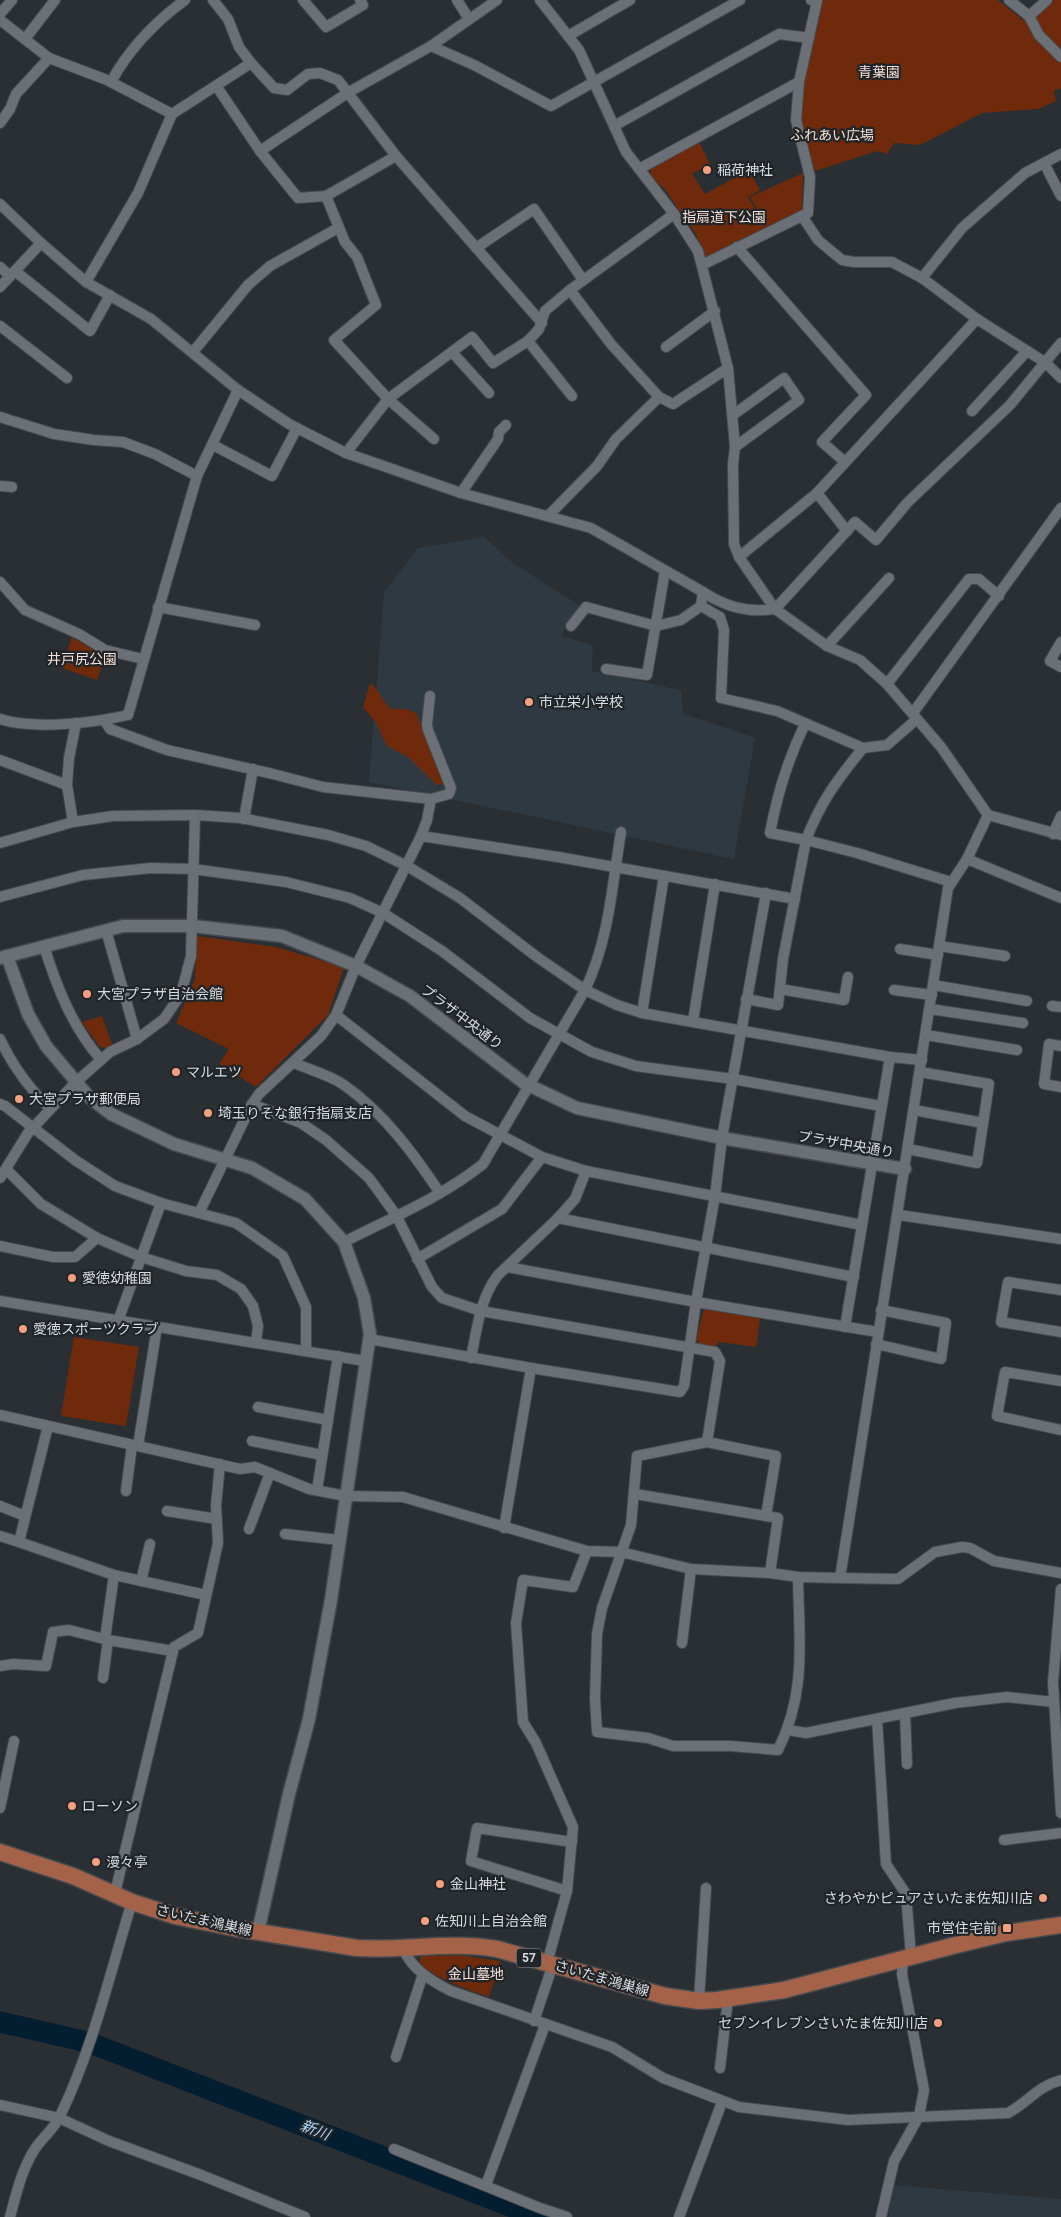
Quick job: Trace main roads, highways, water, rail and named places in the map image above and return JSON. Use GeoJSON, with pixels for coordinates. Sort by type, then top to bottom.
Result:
{"type":"FeatureCollection","features":[{"type":"Feature","properties":{"kind":"main road","name":"さいたま鴻巣線"},"geometry":{"type":"LineString","coordinates":[[0,1852],[47,1866],[132,1902],[191,1920],[356,1948],[404,1949],[451,1944],[474,1945],[497,1949],[665,1996],[699,2001],[728,1999],[784,1990],[1006,1933],[1061,1925]]}},
{"type":"Feature","properties":{"kind":"waterway","name":"新川"},"geometry":{"type":"LineString","coordinates":[[0,2022],[83,2041]]}},
{"type":"Feature","properties":{"kind":"waterway","name":"新川"},"geometry":{"type":"LineString","coordinates":[[93,2044],[538,2217]]}},
{"type":"Feature","properties":{"kind":"place","name":"稲荷神社"},"geometry":{"type":"Point","coordinates":[707,170]}},
{"type":"Feature","properties":{"kind":"place","name":"市立栄小学校"},"geometry":{"type":"Point","coordinates":[529,702]}},
{"type":"Feature","properties":{"kind":"place","name":"大宮プラザ自治会館"},"geometry":{"type":"Point","coordinates":[87,994]}},
{"type":"Feature","properties":{"kind":"place","name":"マルエツ"},"geometry":{"type":"Point","coordinates":[176,1072]}},
{"type":"Feature","properties":{"kind":"place","name":"大宮プラザ郵便局"},"geometry":{"type":"Point","coordinates":[19,1099]}},
{"type":"Feature","properties":{"kind":"place","name":"埼玉りそな銀行指扇支店"},"geometry":{"type":"Point","coordinates":[208,1113]}},
{"type":"Feature","properties":{"kind":"place","name":"愛徳幼稚園"},"geometry":{"type":"Point","coordinates":[72,1278]}},
{"type":"Feature","properties":{"kind":"place","name":"愛徳スポーツクラブ"},"geometry":{"type":"Point","coordinates":[23,1329]}},
{"type":"Feature","properties":{"kind":"place","name":"ローソン"},"geometry":{"type":"Point","coordinates":[72,1806]}},
{"type":"Feature","properties":{"kind":"place","name":"漫々亭"},"geometry":{"type":"Point","coordinates":[96,1862]}},
{"type":"Feature","properties":{"kind":"place","name":"金山神社"},"geometry":{"type":"Point","coordinates":[440,1884]}},
{"type":"Feature","properties":{"kind":"place","name":"さわやかピュアさいたま佐知川店"},"geometry":{"type":"Point","coordinates":[1043,1898]}},
{"type":"Feature","properties":{"kind":"place","name":"佐知川上自治会館"},"geometry":{"type":"Point","coordinates":[425,1921]}},
{"type":"Feature","properties":{"kind":"place","name":"市営住宅前"},"geometry":{"type":"Point","coordinates":[1007,1928]}},
{"type":"Feature","properties":{"kind":"place","name":"セブンイレブンさいたま佐知川店"},"geometry":{"type":"Point","coordinates":[938,2023]}},
{"type":"Feature","properties":{"kind":"park label","name":"青葉園"},"geometry":{"type":"Point","coordinates":[879,72]}},
{"type":"Feature","properties":{"kind":"park label","name":"ふれあい広場"},"geometry":{"type":"Point","coordinates":[832,135]}},
{"type":"Feature","properties":{"kind":"park label","name":"指扇道下公園"},"geometry":{"type":"Point","coordinates":[724,217]}},
{"type":"Feature","properties":{"kind":"park label","name":"井戸尻公園"},"geometry":{"type":"Point","coordinates":[82,659]}},
{"type":"Feature","properties":{"kind":"park label","name":"金山墓地"},"geometry":{"type":"Point","coordinates":[476,1974]}}]}
